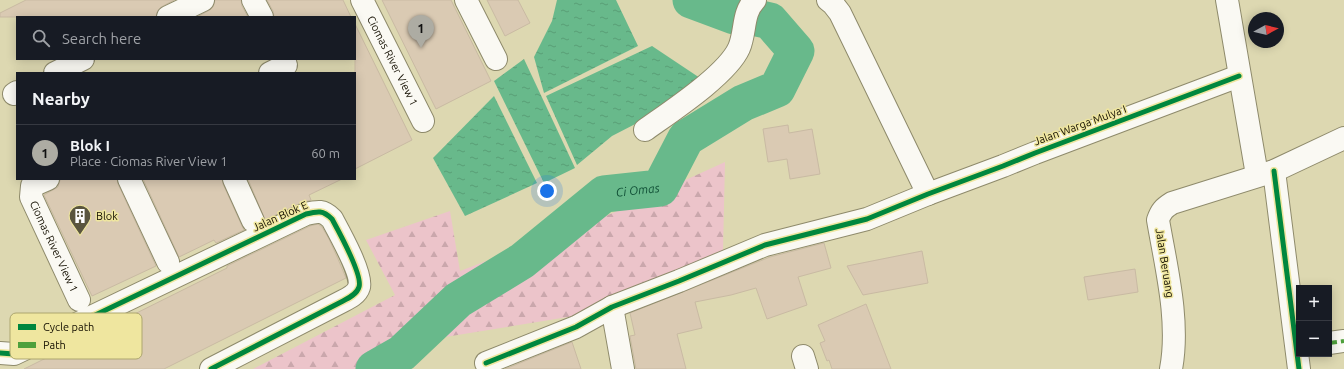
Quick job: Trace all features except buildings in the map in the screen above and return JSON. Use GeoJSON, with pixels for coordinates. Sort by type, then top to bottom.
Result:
{"type":"FeatureCollection","features":[{"type":"Feature","properties":{"kind":"street"},"geometry":{"type":"LineString","coordinates":[[170,16],[203,0]]}},
{"type":"Feature","properties":{"kind":"street"},"geometry":{"type":"LineString","coordinates":[[253,0],[261,16]]}},
{"type":"Feature","properties":{"kind":"street","name":"Ciomas River View 1"},"geometry":{"type":"LineString","coordinates":[[362,0],[423,120]]}},
{"type":"Feature","properties":{"kind":"street"},"geometry":{"type":"LineString","coordinates":[[466,0],[496,59]]}},
{"type":"Feature","properties":{"kind":"street"},"geometry":{"type":"LineString","coordinates":[[828,0],[840,13],[928,194]]}},
{"type":"Feature","properties":{"kind":"street"},"geometry":{"type":"LineString","coordinates":[[1227,0],[1239,76],[1265,173],[1296,336]]}},
{"type":"Feature","properties":{"kind":"street"},"geometry":{"type":"LineString","coordinates":[[646,130],[714,79],[732,60],[739,48],[752,4]]}},
{"type":"Feature","properties":{"kind":"street"},"geometry":{"type":"LineString","coordinates":[[57,72],[81,60]]}},
{"type":"Feature","properties":{"kind":"street","name":"Jalan Warga Mulya I"},"geometry":{"type":"LineString","coordinates":[[486,363],[576,327],[612,307],[765,245],[867,219],[928,194],[1239,76]]}},
{"type":"Feature","properties":{"kind":"street","name":"Jalan Beruang"},"geometry":{"type":"LineString","coordinates":[[1171,369],[1174,342],[1174,319],[1158,220],[1161,212],[1165,207],[1172,203],[1265,173],[1344,138]]}},
{"type":"Feature","properties":{"kind":"street","name":"Ciomas River View 1"},"geometry":{"type":"LineString","coordinates":[[46,180],[32,186],[31,197],[78,300]]}},
{"type":"Feature","properties":{"kind":"street"},"geometry":{"type":"LineString","coordinates":[[129,180],[168,262]]}},
{"type":"Feature","properties":{"kind":"street"},"geometry":{"type":"LineString","coordinates":[[234,180],[253,221]]}},
{"type":"Feature","properties":{"kind":"street","name":"Jalan Blok E"},"geometry":{"type":"LineString","coordinates":[[108,313],[306,214],[318,211],[326,213],[332,218],[355,267],[359,278],[359,288],[354,294],[343,301],[211,369]]}},
{"type":"Feature","properties":{"kind":"street"},"geometry":{"type":"LineString","coordinates":[[612,307],[623,369]]}},
{"type":"Feature","properties":{"kind":"street"},"geometry":{"type":"LineString","coordinates":[[1332,343],[1344,341]]}},
{"type":"Feature","properties":{"kind":"street"},"geometry":{"type":"LineString","coordinates":[[1298,357],[1299,369]]}},
{"type":"Feature","properties":{"kind":"green space"},"geometry":{"type":"Polygon","coordinates":[[[725,162],[723,251],[574,316],[402,344],[355,369],[253,369],[395,295],[366,240],[450,211],[460,271],[613,213],[725,162]]]}},
{"type":"Feature","properties":{"kind":"water"},"geometry":{"type":"Polygon","coordinates":[[[557,0],[616,0],[638,46],[544,93],[534,57],[552,21],[557,0]]]}},
{"type":"Feature","properties":{"kind":"water"},"geometry":{"type":"Polygon","coordinates":[[[652,46],[700,78],[643,120],[612,136],[577,165],[546,96],[652,46]]]}},
{"type":"Feature","properties":{"kind":"water"},"geometry":{"type":"Polygon","coordinates":[[[524,59],[575,168],[544,183],[494,81],[524,59]]]}},
{"type":"Feature","properties":{"kind":"water"},"geometry":{"type":"Polygon","coordinates":[[[494,96],[537,183],[465,216],[433,158],[494,96]]]}},
{"type":"Feature","properties":{"kind":"waterway","name":"Ci Omas"},"geometry":{"type":"LineString","coordinates":[[374,369],[402,353],[458,300],[522,261],[604,194],[660,188],[686,138],[743,103],[777,89],[796,51],[770,21],[752,17],[734,16],[691,0]]}},
{"type":"Feature","properties":{"kind":"marked path"},"geometry":{"type":"LineString","coordinates":[[1332,343],[1344,341]]}},
{"type":"Feature","properties":{"kind":"cycle path"},"geometry":{"type":"LineString","coordinates":[[486,363],[576,327],[612,307],[765,245],[867,219],[928,194],[1239,76]]}},
{"type":"Feature","properties":{"kind":"cycle path"},"geometry":{"type":"LineString","coordinates":[[1274,171],[1299,369]]}},
{"type":"Feature","properties":{"kind":"cycle path"},"geometry":{"type":"LineString","coordinates":[[100,313],[306,214],[320,212],[329,216],[340,233],[354,264],[359,281],[359,287],[356,292],[345,300],[211,369]]}},
{"type":"Feature","properties":{"kind":"cycle path"},"geometry":{"type":"LineString","coordinates":[[0,353],[10,354]]}},
{"type":"Feature","properties":{"kind":"place","name":"Blok I"},"geometry":{"type":"Point","coordinates":[421,48]}},
{"type":"Feature","properties":{"kind":"place","name":"Blok"},"geometry":{"type":"Point","coordinates":[80,236]}}]}
